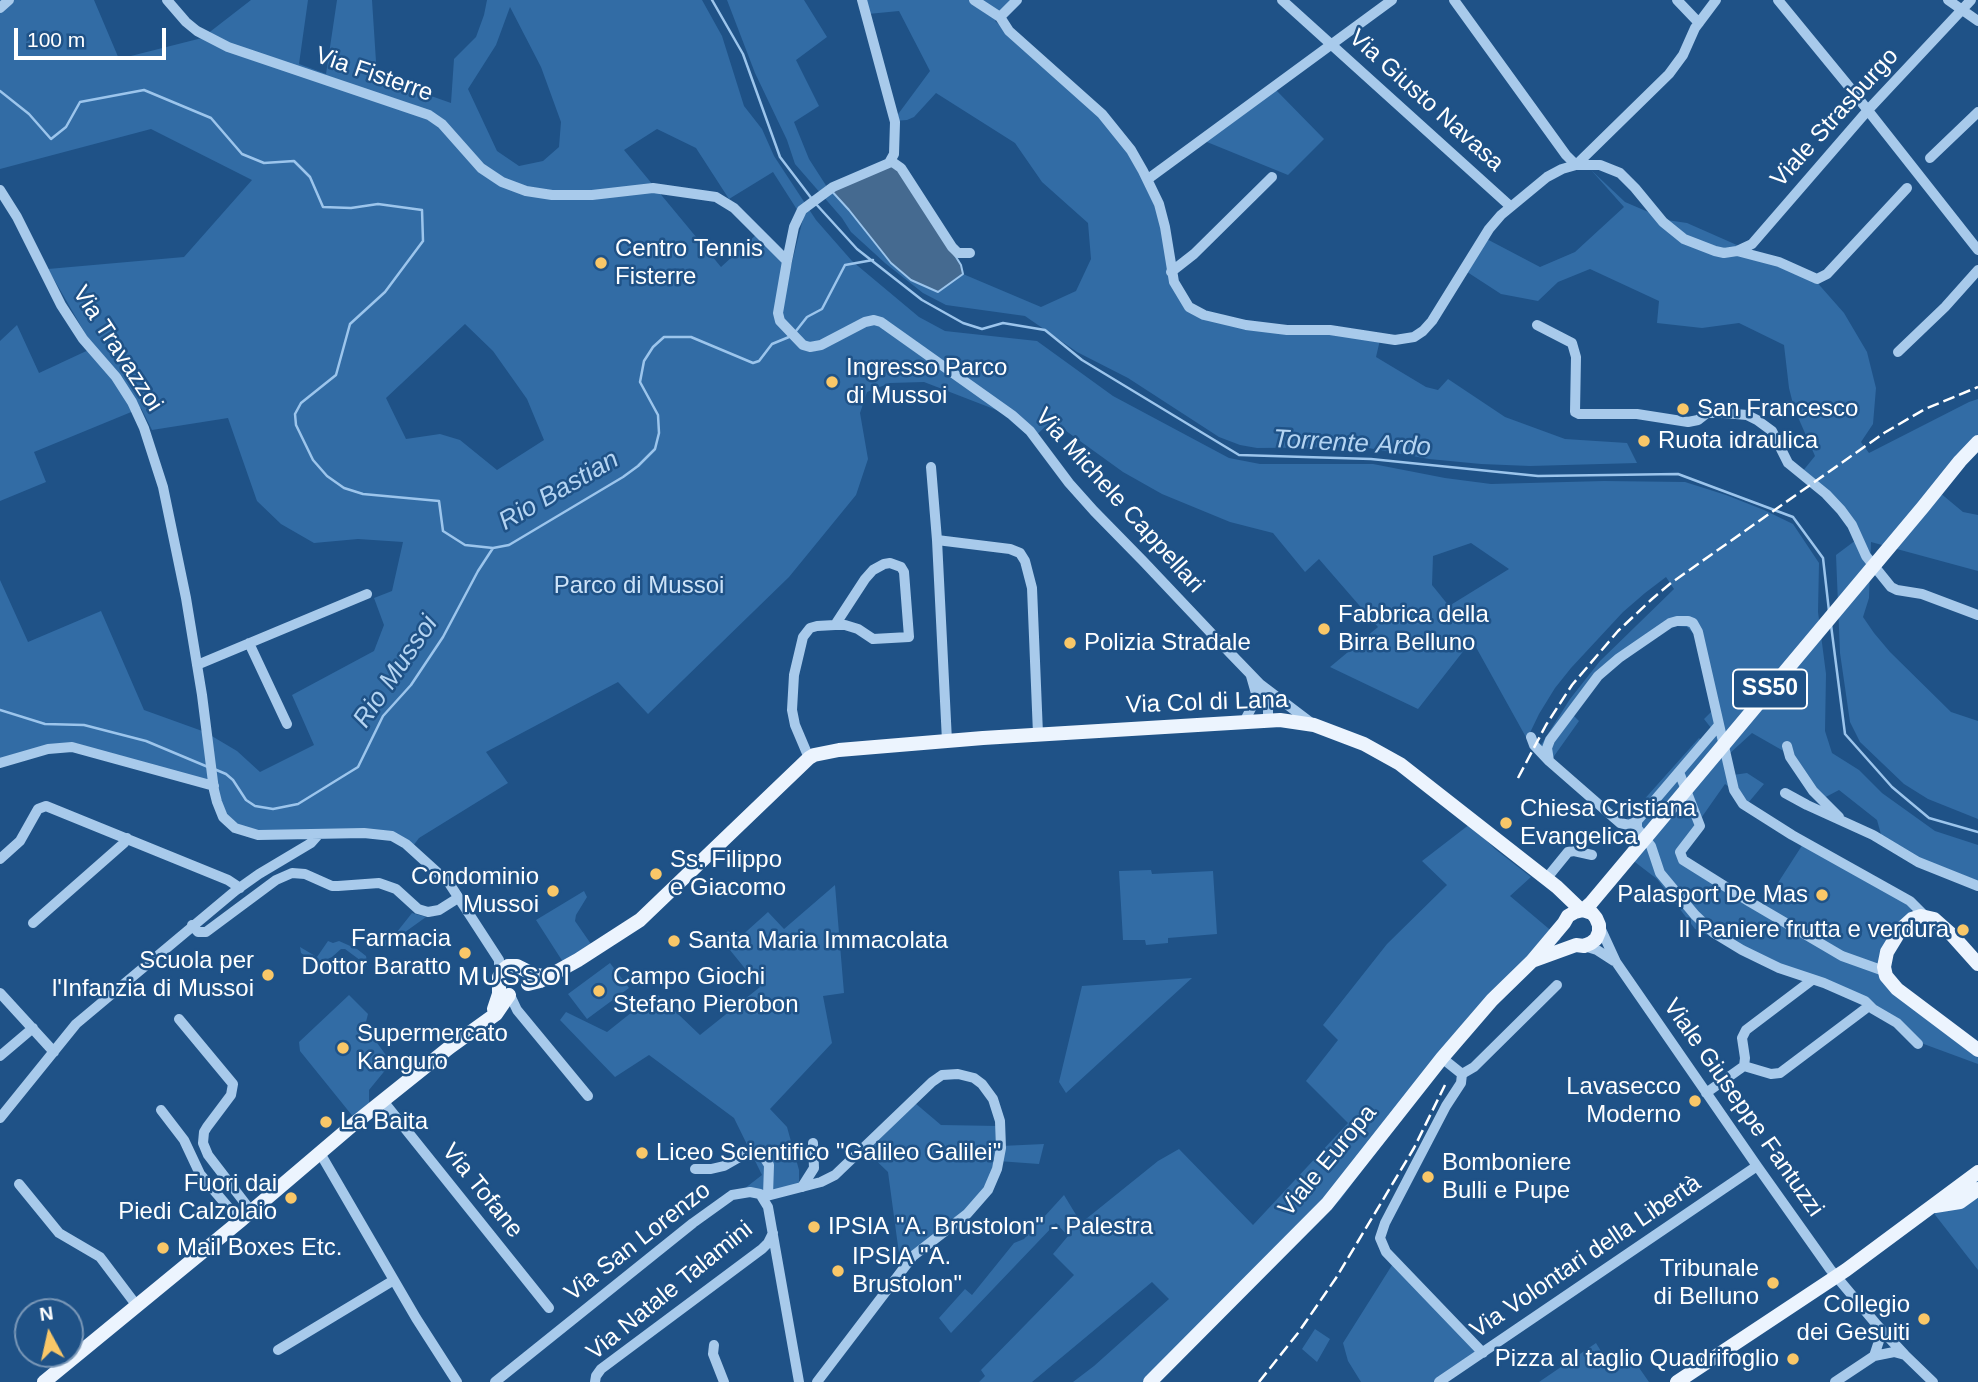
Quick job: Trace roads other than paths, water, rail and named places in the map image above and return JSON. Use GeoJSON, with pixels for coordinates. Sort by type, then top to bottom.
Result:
{"type":"FeatureCollection","features":[{"type":"Feature","properties":{"kind":"main road"},"geometry":{"type":"LineString","coordinates":[[1973,447],[1973,438],[1978,433]]}},
{"type":"Feature","properties":{"kind":"main road","name":"Viale Europa"},"geometry":{"type":"LineString","coordinates":[[1150,1382],[1327,1204],[1442,1058],[1492,1000],[1574,915],[1591,903],[1973,447]]}},
{"type":"Feature","properties":{"kind":"main road","name":"Via Col di Lana"},"geometry":{"type":"LineString","coordinates":[[809,758],[828,751],[947,740],[1290,720],[1314,725],[1364,744],[1400,764],[1556,887]]}},
{"type":"Feature","properties":{"kind":"main road"},"geometry":{"type":"LineString","coordinates":[[44,1382],[383,1101],[492,1017],[512,984],[535,975],[550,975],[640,920],[809,758]]}},
{"type":"Feature","properties":{"kind":"main road"},"geometry":{"type":"LineString","coordinates":[[1556,887],[1578,896],[1602,890],[1599,932],[1591,943],[1580,946],[1566,937],[1574,915]]}},
{"type":"Feature","properties":{"kind":"main road"},"geometry":{"type":"LineString","coordinates":[[1556,887],[1574,915]]}},
{"type":"Feature","properties":{"kind":"main road"},"geometry":{"type":"LineString","coordinates":[[1574,915],[1592,913],[1599,923]]}},
{"type":"Feature","properties":{"kind":"main road"},"geometry":{"type":"LineString","coordinates":[[1978,964],[1952,935],[1934,919],[1925,916],[1912,919],[1901,929],[1887,952],[1884,963],[1889,981],[1897,989],[1978,1050]]}},
{"type":"Feature","properties":{"kind":"main road","name":"Viale Europa"},"geometry":{"type":"LineString","coordinates":[[1532,961],[1580,946]]}},
{"type":"Feature","properties":{"kind":"main road"},"geometry":{"type":"LineString","coordinates":[[1677,1382],[1836,1276],[1978,1172]]}},
{"type":"Feature","properties":{"kind":"main road"},"geometry":{"type":"LineString","coordinates":[[1933,1206],[1960,1202],[1978,1189]]}},
{"type":"Feature","properties":{"kind":"street"},"geometry":{"type":"LineString","coordinates":[[0,8],[9,0]]}},
{"type":"Feature","properties":{"kind":"street","name":"Via Fisterre"},"geometry":{"type":"LineString","coordinates":[[167,0],[197,31],[229,47],[429,115],[442,124],[481,168],[502,182],[526,191],[566,196],[647,188],[709,195],[734,208],[786,261]]}},
{"type":"Feature","properties":{"kind":"street"},"geometry":{"type":"LineString","coordinates":[[862,0],[895,122],[894,154],[891,161],[901,168],[952,247],[958,253],[970,253]]}},
{"type":"Feature","properties":{"kind":"street"},"geometry":{"type":"LineString","coordinates":[[974,0],[1000,16],[1009,31],[1110,123],[1131,150],[1163,216],[1171,272],[1189,307],[1204,315],[1261,328],[1330,330],[1402,340],[1419,334],[1428,326],[1489,229],[1510,206],[1547,177],[1576,165],[1600,165],[1620,173],[1663,222],[1684,239],[1724,253],[1737,251],[1779,262],[1813,278],[1821,278],[1827,274],[1907,188]]}},
{"type":"Feature","properties":{"kind":"street"},"geometry":{"type":"LineString","coordinates":[[1000,16],[1017,0]]}},
{"type":"Feature","properties":{"kind":"street","name":"Via Giusto Navasa"},"geometry":{"type":"LineString","coordinates":[[1282,0],[1510,206]]}},
{"type":"Feature","properties":{"kind":"street"},"geometry":{"type":"LineString","coordinates":[[1147,179],[1392,0]]}},
{"type":"Feature","properties":{"kind":"street"},"geometry":{"type":"LineString","coordinates":[[1454,0],[1576,165]]}},
{"type":"Feature","properties":{"kind":"street"},"geometry":{"type":"LineString","coordinates":[[1676,0],[1699,23]]}},
{"type":"Feature","properties":{"kind":"street"},"geometry":{"type":"LineString","coordinates":[[1576,165],[1669,74],[1716,0]]}},
{"type":"Feature","properties":{"kind":"street"},"geometry":{"type":"LineString","coordinates":[[1778,0],[1978,250]]}},
{"type":"Feature","properties":{"kind":"street"},"geometry":{"type":"LineString","coordinates":[[1948,0],[1967,5],[1978,21]]}},
{"type":"Feature","properties":{"kind":"street","name":"Viale Strasburgo"},"geometry":{"type":"LineString","coordinates":[[1737,251],[1752,244],[1868,110],[1967,5]]}},
{"type":"Feature","properties":{"kind":"street"},"geometry":{"type":"LineString","coordinates":[[1930,158],[1978,112]]}},
{"type":"Feature","properties":{"kind":"street","name":"Via Michele Cappellari"},"geometry":{"type":"LineString","coordinates":[[891,161],[886,166],[828,191],[802,210],[794,227],[786,261],[778,313],[780,321],[803,345],[810,347],[865,321],[881,322],[1012,415],[1030,430],[1094,511],[1247,671],[1258,687],[1314,725]]}},
{"type":"Feature","properties":{"kind":"street"},"geometry":{"type":"LineString","coordinates":[[1171,272],[1194,254],[1272,177]]}},
{"type":"Feature","properties":{"kind":"street","name":"Via Travazzoi"},"geometry":{"type":"LineString","coordinates":[[0,190],[17,217],[61,304],[83,339],[116,377],[144,428],[163,487],[186,597],[217,802],[223,817],[241,831],[258,835],[384,835],[398,839],[417,852],[449,883],[512,984],[588,1096]]}},
{"type":"Feature","properties":{"kind":"street"},"geometry":{"type":"LineString","coordinates":[[1898,352],[1945,307],[1978,270]]}},
{"type":"Feature","properties":{"kind":"street"},"geometry":{"type":"LineString","coordinates":[[1537,325],[1572,343],[1576,357],[1575,412],[1637,414],[1688,422],[1698,420],[1707,413],[1747,415],[1772,432],[1788,463],[1841,510],[1852,525],[1866,556],[1891,587],[1922,594],[1978,615]]}},
{"type":"Feature","properties":{"kind":"street"},"geometry":{"type":"LineString","coordinates":[[931,467],[947,740]]}},
{"type":"Feature","properties":{"kind":"street"},"geometry":{"type":"LineString","coordinates":[[937,540],[1010,549],[1020,553],[1025,561],[1032,588],[1038,734]]}},
{"type":"Feature","properties":{"kind":"street"},"geometry":{"type":"LineString","coordinates":[[809,758],[793,718],[793,683],[806,632],[817,626],[835,625],[852,626],[873,639],[909,638],[904,572],[901,567],[884,564],[873,570],[835,625]]}},
{"type":"Feature","properties":{"kind":"street"},"geometry":{"type":"LineString","coordinates":[[197,665],[367,594]]}},
{"type":"Feature","properties":{"kind":"street"},"geometry":{"type":"LineString","coordinates":[[1549,761],[1548,744],[1598,677],[1619,658],[1677,621],[1688,621],[1696,627],[1734,790],[1743,804],[1910,901],[1925,916]]}},
{"type":"Feature","properties":{"kind":"street"},"geometry":{"type":"LineString","coordinates":[[248,643],[287,724]]}},
{"type":"Feature","properties":{"kind":"street"},"geometry":{"type":"LineString","coordinates":[[1258,687],[1266,720]]}},
{"type":"Feature","properties":{"kind":"street"},"geometry":{"type":"LineString","coordinates":[[1244,722],[1254,706],[1258,687]]}},
{"type":"Feature","properties":{"kind":"street"},"geometry":{"type":"LineString","coordinates":[[1531,737],[1534,745],[1549,761],[1620,823],[1629,825],[1647,810],[1719,726]]}},
{"type":"Feature","properties":{"kind":"street"},"geometry":{"type":"LineString","coordinates":[[1787,746],[1790,757],[1814,790],[1846,823]]}},
{"type":"Feature","properties":{"kind":"street"},"geometry":{"type":"LineString","coordinates":[[0,763],[47,748],[72,747],[214,783]]}},
{"type":"Feature","properties":{"kind":"street"},"geometry":{"type":"LineString","coordinates":[[1679,772],[1700,826],[1681,852],[1683,860],[1842,956],[1885,971]]}},
{"type":"Feature","properties":{"kind":"street"},"geometry":{"type":"LineString","coordinates":[[1785,793],[1873,835],[1918,862],[1978,886]]}},
{"type":"Feature","properties":{"kind":"street"},"geometry":{"type":"LineString","coordinates":[[0,859],[20,841],[38,808],[46,806],[228,880],[240,888]]}},
{"type":"Feature","properties":{"kind":"street"},"geometry":{"type":"LineString","coordinates":[[1637,821],[1637,828],[1651,846],[1660,873],[1704,924],[1742,950],[1779,968],[1865,1002],[1894,1021],[1918,1044]]}},
{"type":"Feature","properties":{"kind":"street"},"geometry":{"type":"LineString","coordinates":[[0,1118],[76,1024],[192,925],[240,888],[313,842],[319,834]]}},
{"type":"Feature","properties":{"kind":"street"},"geometry":{"type":"LineString","coordinates":[[33,923],[127,838]]}},
{"type":"Feature","properties":{"kind":"street"},"geometry":{"type":"LineString","coordinates":[[1556,887],[1568,852],[1592,855]]}},
{"type":"Feature","properties":{"kind":"street"},"geometry":{"type":"LineString","coordinates":[[192,925],[198,932],[206,932],[276,880],[292,873],[305,874],[332,886],[379,883],[396,889],[418,909],[428,912],[439,910],[458,898]]}},
{"type":"Feature","properties":{"kind":"street","name":"Viale Giuseppe Fantuzzi"},"geometry":{"type":"LineString","coordinates":[[1599,923],[1616,962],[1836,1276],[1877,1325],[1933,1382]]}},
{"type":"Feature","properties":{"kind":"street","name":"Viale Giuseppe Fantuzzi"},"geometry":{"type":"LineString","coordinates":[[1580,946],[1597,950],[1616,962]]}},
{"type":"Feature","properties":{"kind":"street"},"geometry":{"type":"LineString","coordinates":[[1706,1093],[1744,1066],[1742,1038],[1746,1030],[1812,980]]}},
{"type":"Feature","properties":{"kind":"street"},"geometry":{"type":"LineString","coordinates":[[1462,1074],[1474,1068],[1557,985]]}},
{"type":"Feature","properties":{"kind":"street"},"geometry":{"type":"LineString","coordinates":[[0,993],[54,1052]]}},
{"type":"Feature","properties":{"kind":"street"},"geometry":{"type":"LineString","coordinates":[[1744,1066],[1765,1073],[1780,1073],[1869,1006]]}},
{"type":"Feature","properties":{"kind":"street"},"geometry":{"type":"LineString","coordinates":[[179,1019],[233,1084],[231,1095],[207,1127],[203,1143],[246,1216]]}},
{"type":"Feature","properties":{"kind":"street"},"geometry":{"type":"LineString","coordinates":[[0,1056],[33,1028]]}},
{"type":"Feature","properties":{"kind":"street"},"geometry":{"type":"LineString","coordinates":[[1442,1058],[1462,1074]]}},
{"type":"Feature","properties":{"kind":"street","name":"Via San Lorenzo"},"geometry":{"type":"LineString","coordinates":[[495,1382],[693,1223],[732,1195],[750,1192],[766,1196],[821,1182],[835,1175],[942,1075],[958,1074],[974,1078],[993,1098],[1000,1121],[1002,1147],[998,1169],[988,1190],[967,1213],[913,1256],[817,1382]]}},
{"type":"Feature","properties":{"kind":"street"},"geometry":{"type":"LineString","coordinates":[[1462,1074],[1461,1083],[1446,1106],[1382,1228],[1380,1238],[1386,1252],[1483,1353]]}},
{"type":"Feature","properties":{"kind":"street","name":"Via Tofane"},"geometry":{"type":"LineString","coordinates":[[383,1101],[549,1308]]}},
{"type":"Feature","properties":{"kind":"street"},"geometry":{"type":"LineString","coordinates":[[161,1110],[184,1140],[200,1174],[246,1216]]}},
{"type":"Feature","properties":{"kind":"street"},"geometry":{"type":"LineString","coordinates":[[802,1187],[814,1168],[813,1143]]}},
{"type":"Feature","properties":{"kind":"street"},"geometry":{"type":"LineString","coordinates":[[695,1169],[724,1166],[751,1152],[760,1154],[769,1165],[766,1196],[799,1382]]}},
{"type":"Feature","properties":{"kind":"street"},"geometry":{"type":"LineString","coordinates":[[320,1153],[457,1382]]}},
{"type":"Feature","properties":{"kind":"street","name":"Via Volontari della Libertà"},"geometry":{"type":"LineString","coordinates":[[1439,1382],[1757,1166]]}},
{"type":"Feature","properties":{"kind":"street"},"geometry":{"type":"LineString","coordinates":[[19,1184],[59,1233],[100,1257],[137,1306]]}},
{"type":"Feature","properties":{"kind":"street","name":"Via Natale Talamini"},"geometry":{"type":"LineString","coordinates":[[595,1382],[601,1369],[762,1249],[773,1233]]}},
{"type":"Feature","properties":{"kind":"street"},"geometry":{"type":"LineString","coordinates":[[278,1350],[394,1280]]}},
{"type":"Feature","properties":{"kind":"street"},"geometry":{"type":"LineString","coordinates":[[1874,1356],[1879,1340],[1877,1325]]}},
{"type":"Feature","properties":{"kind":"street"},"geometry":{"type":"LineString","coordinates":[[714,1345],[713,1354],[724,1382]]}},
{"type":"Feature","properties":{"kind":"street"},"geometry":{"type":"LineString","coordinates":[[1835,1382],[1874,1356],[1894,1352],[1905,1355]]}},
{"type":"Feature","properties":{"kind":"waterway","name":"Torrente Ardo"},"geometry":{"type":"LineString","coordinates":[[712,0],[743,54],[780,157],[812,199]]}},
{"type":"Feature","properties":{"kind":"waterway","name":"Rio Bastian"},"geometry":{"type":"LineString","coordinates":[[0,91],[29,114],[51,139],[66,127],[80,102],[144,90],[211,118],[242,154],[264,163],[294,161],[310,177],[323,207],[351,208],[378,204],[422,210],[423,241],[385,292],[350,324],[336,375],[301,403],[295,414],[296,425],[313,460],[327,476],[344,488],[363,494],[439,501],[443,531],[465,545],[493,548],[509,545],[623,477],[655,449],[659,433],[658,415],[640,382],[644,361],[664,337],[691,337],[753,363],[759,361],[772,344],[789,337]]}},
{"type":"Feature","properties":{"kind":"waterway","name":"Torrente Ardo"},"geometry":{"type":"LineString","coordinates":[[816,204],[857,249],[922,300],[963,323],[982,329],[1003,323],[1045,330],[1082,360],[1239,455],[1371,459],[1538,476],[1678,474],[1793,517],[1823,558],[1829,611]]}},
{"type":"Feature","properties":{"kind":"waterway","name":"Rio Bastian"},"geometry":{"type":"LineString","coordinates":[[796,331],[807,317],[822,309],[845,265],[873,260]]}},
{"type":"Feature","properties":{"kind":"waterway","name":"Rio Mussoi"},"geometry":{"type":"LineString","coordinates":[[214,769],[233,780],[246,800],[255,806],[273,809],[298,804],[358,767],[383,716],[411,685],[443,637],[493,548]]}},
{"type":"Feature","properties":{"kind":"waterway","name":"Torrente Ardo"},"geometry":{"type":"LineString","coordinates":[[1831,625],[1845,734],[1892,787],[1929,818],[1978,832]]}},
{"type":"Feature","properties":{"kind":"waterway","name":"Rio Mussoi"},"geometry":{"type":"LineString","coordinates":[[0,710],[45,724],[84,725],[146,741],[208,767]]}},
{"type":"Feature","properties":{"kind":"railway"},"geometry":{"type":"LineString","coordinates":[[1518,778],[1546,725],[1572,685],[1618,631],[1652,599],[1884,433],[1925,409],[1978,387]]}},
{"type":"Feature","properties":{"kind":"railway"},"geometry":{"type":"LineString","coordinates":[[1259,1382],[1298,1333],[1336,1278],[1414,1148],[1445,1085]]}},
{"type":"Feature","properties":{"kind":"place","name":"Centro Tennis Fisterre"},"geometry":{"type":"Point","coordinates":[601,263]}},
{"type":"Feature","properties":{"kind":"place","name":"Ingresso Parco di Mussoi"},"geometry":{"type":"Point","coordinates":[832,382]}},
{"type":"Feature","properties":{"kind":"place","name":"San Francesco"},"geometry":{"type":"Point","coordinates":[1683,409]}},
{"type":"Feature","properties":{"kind":"place","name":"Ruota idraulica"},"geometry":{"type":"Point","coordinates":[1644,441]}},
{"type":"Feature","properties":{"kind":"place","name":"Fabbrica della Birra Belluno"},"geometry":{"type":"Point","coordinates":[1324,629]}},
{"type":"Feature","properties":{"kind":"place","name":"Polizia Stradale"},"geometry":{"type":"Point","coordinates":[1070,643]}},
{"type":"Feature","properties":{"kind":"place","name":"Chiesa Cristiana Evangelica"},"geometry":{"type":"Point","coordinates":[1506,823]}},
{"type":"Feature","properties":{"kind":"place","name":"Ss. Filippo e Giacomo"},"geometry":{"type":"Point","coordinates":[656,874]}},
{"type":"Feature","properties":{"kind":"place","name":"Condominio Mussoi"},"geometry":{"type":"Point","coordinates":[553,891]}},
{"type":"Feature","properties":{"kind":"place","name":"Palasport De Mas"},"geometry":{"type":"Point","coordinates":[1822,895]}},
{"type":"Feature","properties":{"kind":"place","name":"Il Paniere frutta e verdura"},"geometry":{"type":"Point","coordinates":[1963,930]}},
{"type":"Feature","properties":{"kind":"place","name":"Santa Maria Immacolata"},"geometry":{"type":"Point","coordinates":[674,941]}},
{"type":"Feature","properties":{"kind":"place","name":"Farmacia Dottor Baratto"},"geometry":{"type":"Point","coordinates":[465,953]}},
{"type":"Feature","properties":{"kind":"place","name":"Scuola per l'Infanzia di Mussoi"},"geometry":{"type":"Point","coordinates":[268,975]}},
{"type":"Feature","properties":{"kind":"place","name":"Campo Giochi Stefano Pierobon"},"geometry":{"type":"Point","coordinates":[599,991]}},
{"type":"Feature","properties":{"kind":"place","name":"Supermercato Kanguro"},"geometry":{"type":"Point","coordinates":[343,1048]}},
{"type":"Feature","properties":{"kind":"place","name":"Lavasecco Moderno"},"geometry":{"type":"Point","coordinates":[1695,1101]}},
{"type":"Feature","properties":{"kind":"place","name":"La Baita"},"geometry":{"type":"Point","coordinates":[326,1122]}},
{"type":"Feature","properties":{"kind":"place","name":"Liceo Scientifico \"Galileo Galilei\""},"geometry":{"type":"Point","coordinates":[642,1153]}},
{"type":"Feature","properties":{"kind":"place","name":"Bomboniere Bulli e Pupe"},"geometry":{"type":"Point","coordinates":[1428,1177]}},
{"type":"Feature","properties":{"kind":"place","name":"Fuori dai Piedi Calzolaio"},"geometry":{"type":"Point","coordinates":[291,1198]}},
{"type":"Feature","properties":{"kind":"place","name":"IPSIA \"A. Brustolon\" - Palestra"},"geometry":{"type":"Point","coordinates":[814,1227]}},
{"type":"Feature","properties":{"kind":"place","name":"Mail Boxes Etc."},"geometry":{"type":"Point","coordinates":[163,1248]}},
{"type":"Feature","properties":{"kind":"place","name":"IPSIA \"A. Brustolon\""},"geometry":{"type":"Point","coordinates":[838,1271]}},
{"type":"Feature","properties":{"kind":"place","name":"Tribunale di Belluno"},"geometry":{"type":"Point","coordinates":[1773,1283]}},
{"type":"Feature","properties":{"kind":"place","name":"Collegio dei Gesuiti"},"geometry":{"type":"Point","coordinates":[1924,1319]}},
{"type":"Feature","properties":{"kind":"place","name":"Pizza al taglio Quadrifoglio"},"geometry":{"type":"Point","coordinates":[1793,1359]}},
{"type":"Feature","properties":{"kind":"district","name":"MUSSOI"},"geometry":{"type":"Point","coordinates":[515,978]}},
{"type":"Feature","properties":{"kind":"park label","name":"Parco di Mussoi"},"geometry":{"type":"Point","coordinates":[639,586]}}]}
